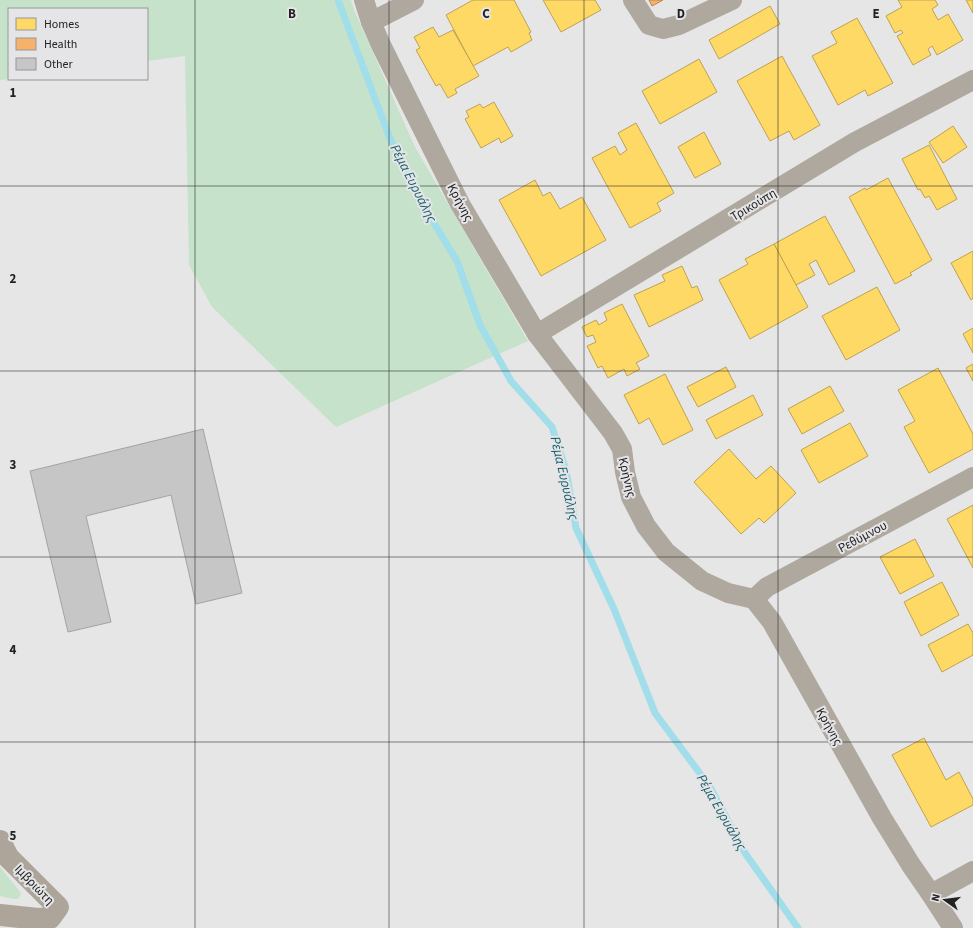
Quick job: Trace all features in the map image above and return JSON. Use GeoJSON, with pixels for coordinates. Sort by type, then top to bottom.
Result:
{"type":"FeatureCollection","features":[{"type":"Feature","properties":{"kind":"street","name":"Κρήνης"},"geometry":{"type":"LineString","coordinates":[[364,0],[371,22],[384,52],[460,204],[536,334],[613,433],[622,449],[625,472],[631,497],[646,526],[666,552],[702,581],[728,593],[754,599],[772,622],[882,818],[953,928]]}},
{"type":"Feature","properties":{"kind":"street"},"geometry":{"type":"LineString","coordinates":[[371,22],[414,0]]}},
{"type":"Feature","properties":{"kind":"street"},"geometry":{"type":"LineString","coordinates":[[633,0],[649,25],[663,29],[679,25],[732,0]]}},
{"type":"Feature","properties":{"kind":"street","name":"Τρικούπη"},"geometry":{"type":"LineString","coordinates":[[536,334],[855,142],[973,80]]}},
{"type":"Feature","properties":{"kind":"street","name":"Ρεθύμνου"},"geometry":{"type":"LineString","coordinates":[[754,599],[767,587],[973,477]]}},
{"type":"Feature","properties":{"kind":"street","name":"Ιμβριώτη"},"geometry":{"type":"LineString","coordinates":[[0,841],[8,856],[58,907],[50,918],[38,919],[0,915]]}},
{"type":"Feature","properties":{"kind":"street"},"geometry":{"type":"LineString","coordinates":[[931,894],[973,871]]}},
{"type":"Feature","properties":{"kind":"green space"},"geometry":{"type":"Polygon","coordinates":[[[0,0],[351,0],[354,10],[415,147],[528,341],[336,427],[212,307],[189,265],[185,56],[148,61],[148,8],[8,8],[8,79],[0,80],[0,0]]]}},
{"type":"Feature","properties":{"kind":"green space"},"geometry":{"type":"Polygon","coordinates":[[[0,867],[21,893],[18,899],[0,896],[0,867]]]}},
{"type":"Feature","properties":{"kind":"building: Homes"},"geometry":{"type":"Polygon","coordinates":[[[473,0],[514,0],[531,32],[529,33],[532,40],[511,52],[508,47],[473,66],[446,15],[473,0]]]}},
{"type":"Feature","properties":{"kind":"building: Homes"},"geometry":{"type":"Polygon","coordinates":[[[543,0],[595,0],[601,10],[561,32],[543,0]]]}},
{"type":"Feature","properties":{"kind":"building: Homes"},"geometry":{"type":"Polygon","coordinates":[[[898,0],[935,0],[938,5],[932,9],[938,20],[948,14],[963,40],[937,55],[932,46],[928,49],[931,55],[913,65],[897,36],[903,33],[901,30],[895,33],[886,16],[902,7],[898,0]]]}},
{"type":"Feature","properties":{"kind":"building: Homes"},"geometry":{"type":"Polygon","coordinates":[[[966,0],[973,0],[973,13],[966,0]]]}},
{"type":"Feature","properties":{"kind":"building: Homes"},"geometry":{"type":"Polygon","coordinates":[[[770,6],[780,24],[719,59],[709,40],[770,6]]]}},
{"type":"Feature","properties":{"kind":"building: Homes"},"geometry":{"type":"Polygon","coordinates":[[[857,18],[893,83],[868,96],[865,90],[838,105],[812,56],[837,43],[831,32],[857,18]]]}},
{"type":"Feature","properties":{"kind":"building: Homes"},"geometry":{"type":"Polygon","coordinates":[[[433,27],[439,37],[453,30],[479,76],[455,89],[457,93],[448,98],[440,84],[436,86],[416,50],[420,48],[414,37],[433,27]]]}},
{"type":"Feature","properties":{"kind":"building: Homes"},"geometry":{"type":"Polygon","coordinates":[[[782,56],[820,125],[794,140],[789,131],[770,141],[737,81],[782,56]]]}},
{"type":"Feature","properties":{"kind":"building: Homes"},"geometry":{"type":"Polygon","coordinates":[[[699,59],[717,92],[660,124],[642,91],[699,59]]]}},
{"type":"Feature","properties":{"kind":"building: Homes"},"geometry":{"type":"Polygon","coordinates":[[[494,102],[513,136],[501,143],[499,138],[481,148],[465,119],[469,117],[466,111],[480,104],[483,108],[494,102]]]}},
{"type":"Feature","properties":{"kind":"building: Homes"},"geometry":{"type":"Polygon","coordinates":[[[636,123],[674,193],[657,203],[661,211],[630,228],[592,158],[615,146],[620,155],[627,150],[618,133],[636,123]]]}},
{"type":"Feature","properties":{"kind":"building: Homes"},"geometry":{"type":"Polygon","coordinates":[[[953,126],[967,147],[943,163],[929,142],[953,126]]]}},
{"type":"Feature","properties":{"kind":"building: Homes"},"geometry":{"type":"Polygon","coordinates":[[[704,132],[721,164],[695,178],[678,147],[704,132]]]}},
{"type":"Feature","properties":{"kind":"building: Homes"},"geometry":{"type":"Polygon","coordinates":[[[929,145],[957,199],[937,210],[929,196],[925,198],[920,189],[918,190],[902,159],[929,145]]]}},
{"type":"Feature","properties":{"kind":"building: Homes"},"geometry":{"type":"Polygon","coordinates":[[[888,178],[932,260],[910,273],[912,275],[895,284],[849,197],[888,178]]]}},
{"type":"Feature","properties":{"kind":"building: Homes"},"geometry":{"type":"Polygon","coordinates":[[[535,180],[543,196],[550,192],[560,209],[582,197],[606,240],[541,276],[499,200],[535,180]]]}},
{"type":"Feature","properties":{"kind":"building: Homes"},"geometry":{"type":"Polygon","coordinates":[[[825,216],[855,271],[829,285],[816,260],[809,264],[815,275],[796,285],[774,244],[825,216]]]}},
{"type":"Feature","properties":{"kind":"building: Homes"},"geometry":{"type":"Polygon","coordinates":[[[774,244],[808,307],[750,339],[719,280],[748,264],[745,259],[774,244]]]}},
{"type":"Feature","properties":{"kind":"building: Homes"},"geometry":{"type":"Polygon","coordinates":[[[973,251],[973,298],[971,300],[951,263],[973,251]]]}},
{"type":"Feature","properties":{"kind":"building: Homes"},"geometry":{"type":"Polygon","coordinates":[[[682,266],[692,288],[697,286],[703,300],[649,327],[634,295],[665,281],[662,275],[682,266]]]}},
{"type":"Feature","properties":{"kind":"building: Homes"},"geometry":{"type":"Polygon","coordinates":[[[877,287],[900,330],[846,360],[822,316],[877,287]]]}},
{"type":"Feature","properties":{"kind":"building: Homes"},"geometry":{"type":"Polygon","coordinates":[[[622,304],[649,356],[636,363],[640,369],[627,376],[624,369],[608,378],[602,366],[598,368],[587,346],[596,342],[593,335],[587,337],[582,327],[596,320],[599,325],[607,320],[604,313],[622,304]]]}},
{"type":"Feature","properties":{"kind":"building: Homes"},"geometry":{"type":"Polygon","coordinates":[[[973,328],[973,353],[963,334],[973,328]]]}},
{"type":"Feature","properties":{"kind":"building: Homes"},"geometry":{"type":"Polygon","coordinates":[[[973,364],[973,381],[966,368],[973,364]]]}},
{"type":"Feature","properties":{"kind":"building: Homes"},"geometry":{"type":"Polygon","coordinates":[[[726,367],[736,387],[698,407],[687,387],[726,367]]]}},
{"type":"Feature","properties":{"kind":"building: Homes"},"geometry":{"type":"Polygon","coordinates":[[[938,368],[973,434],[973,449],[929,473],[904,427],[915,421],[898,390],[938,368]]]}},
{"type":"Feature","properties":{"kind":"building: Homes"},"geometry":{"type":"Polygon","coordinates":[[[665,374],[693,430],[663,445],[649,418],[639,424],[624,395],[665,374]]]}},
{"type":"Feature","properties":{"kind":"building: Homes"},"geometry":{"type":"Polygon","coordinates":[[[830,386],[844,411],[802,434],[788,409],[830,386]]]}},
{"type":"Feature","properties":{"kind":"building: Homes"},"geometry":{"type":"Polygon","coordinates":[[[753,395],[763,415],[716,439],[706,420],[753,395]]]}},
{"type":"Feature","properties":{"kind":"building: Homes"},"geometry":{"type":"Polygon","coordinates":[[[850,423],[868,456],[819,483],[801,450],[850,423]]]}},
{"type":"Feature","properties":{"kind":"building: Homes"},"geometry":{"type":"Polygon","coordinates":[[[729,449],[756,479],[771,466],[796,493],[764,523],[759,518],[741,534],[694,482],[729,449]]]}},
{"type":"Feature","properties":{"kind":"building: Homes"},"geometry":{"type":"Polygon","coordinates":[[[973,505],[973,568],[947,519],[973,505]]]}},
{"type":"Feature","properties":{"kind":"building: Homes"},"geometry":{"type":"Polygon","coordinates":[[[915,539],[934,576],[900,594],[880,557],[915,539]]]}},
{"type":"Feature","properties":{"kind":"building: Homes"},"geometry":{"type":"Polygon","coordinates":[[[942,582],[959,615],[921,636],[904,602],[942,582]]]}},
{"type":"Feature","properties":{"kind":"building: Homes"},"geometry":{"type":"Polygon","coordinates":[[[968,624],[973,633],[973,655],[942,672],[928,645],[968,624]]]}},
{"type":"Feature","properties":{"kind":"building: Homes"},"geometry":{"type":"Polygon","coordinates":[[[924,738],[946,780],[959,772],[973,799],[973,805],[931,827],[892,755],[924,738]]]}},
{"type":"Feature","properties":{"kind":"building: Health"},"geometry":{"type":"Polygon","coordinates":[[[649,0],[663,0],[652,6],[649,0]]]}},
{"type":"Feature","properties":{"kind":"building: Other"},"geometry":{"type":"Polygon","coordinates":[[[203,429],[242,593],[196,604],[171,495],[86,516],[111,622],[68,632],[30,471],[203,429]]]}},
{"type":"Feature","properties":{"kind":"waterway","name":"Ρέμα Ευρυάλης"},"geometry":{"type":"LineString","coordinates":[[338,0],[389,136],[418,197],[457,261],[480,325],[511,381],[552,427],[566,470],[576,528],[614,609],[655,713],[710,787],[745,853],[798,928]]}}]}
